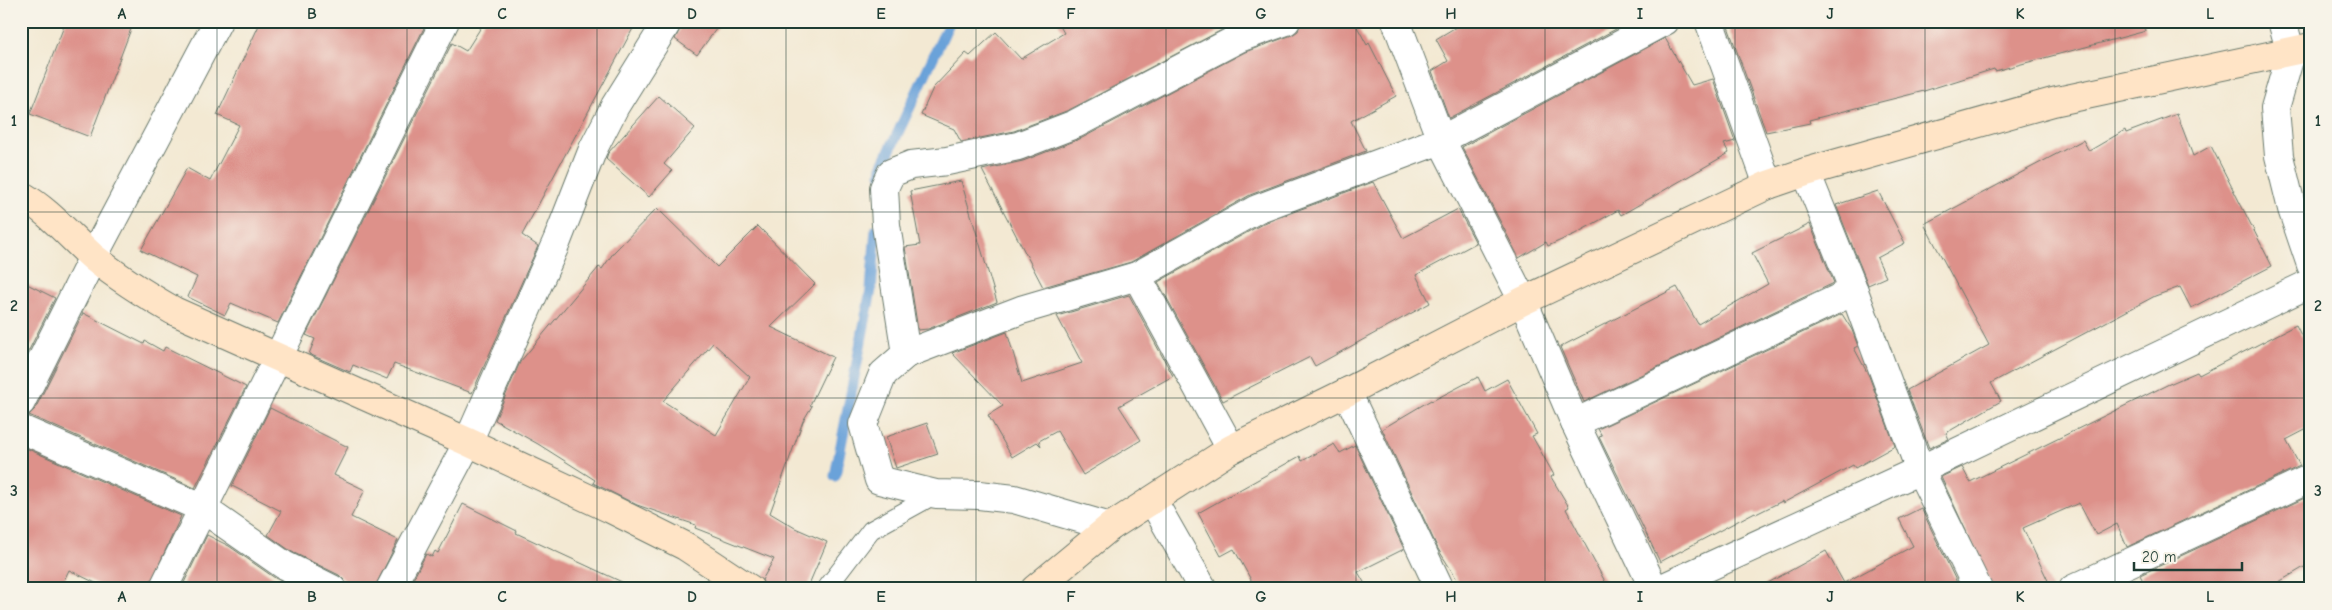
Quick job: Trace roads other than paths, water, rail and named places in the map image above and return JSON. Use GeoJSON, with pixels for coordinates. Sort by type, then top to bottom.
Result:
{"type":"FeatureCollection","features":[{"type":"Feature","properties":{"kind":"street"},"geometry":{"type":"LineString","coordinates":[[21,402],[93,257],[218,21]]}},
{"type":"Feature","properties":{"kind":"street"},"geometry":{"type":"LineString","coordinates":[[163,589],[445,21]]}},
{"type":"Feature","properties":{"kind":"street"},"geometry":{"type":"LineString","coordinates":[[390,589],[468,442],[557,240],[593,149],[615,106],[668,21]]}},
{"type":"Feature","properties":{"kind":"street"},"geometry":{"type":"LineString","coordinates":[[906,354],[886,225],[884,188],[891,173],[912,165],[947,161],[1026,143],[1083,120],[1240,38],[1286,21]]}},
{"type":"Feature","properties":{"kind":"street"},"geometry":{"type":"LineString","coordinates":[[1396,21],[1441,140],[1523,301],[1575,423],[1654,589]]}},
{"type":"Feature","properties":{"kind":"street"},"geometry":{"type":"LineString","coordinates":[[1110,527],[1014,499],[979,495],[936,494],[879,480],[863,424],[883,374],[906,354],[1020,310],[1137,276],[1257,209],[1441,140],[1665,21]]}},
{"type":"Feature","properties":{"kind":"street"},"geometry":{"type":"LineString","coordinates":[[1709,21],[1768,185]]}},
{"type":"Feature","properties":{"kind":"street"},"geometry":{"type":"LineString","coordinates":[[2282,21],[2301,50]]}},
{"type":"Feature","properties":{"kind":"street"},"geometry":{"type":"LineString","coordinates":[[1035,589],[1110,527],[1231,449],[1348,392],[1523,301],[1768,185],[1806,172],[2053,102],[2301,50]]}},
{"type":"Feature","properties":{"kind":"street"},"geometry":{"type":"LineString","coordinates":[[2301,50],[2275,108],[2279,156],[2292,209],[2311,265]]}},
{"type":"Feature","properties":{"kind":"street"},"geometry":{"type":"LineString","coordinates":[[1806,172],[1854,291],[1920,470],[1978,589]]}},
{"type":"Feature","properties":{"kind":"street"},"geometry":{"type":"LineString","coordinates":[[21,195],[62,226],[93,257],[131,286],[174,311],[468,442],[685,546],[750,589]]}},
{"type":"Feature","properties":{"kind":"street"},"geometry":{"type":"LineString","coordinates":[[1137,276],[1231,449]]}},
{"type":"Feature","properties":{"kind":"street"},"geometry":{"type":"LineString","coordinates":[[1660,589],[1920,470],[2311,283]]}},
{"type":"Feature","properties":{"kind":"street"},"geometry":{"type":"LineString","coordinates":[[1575,423],[1854,291]]}},
{"type":"Feature","properties":{"kind":"street"},"geometry":{"type":"LineString","coordinates":[[1348,392],[1440,589]]}},
{"type":"Feature","properties":{"kind":"street"},"geometry":{"type":"LineString","coordinates":[[21,429],[202,508],[284,565],[332,589]]}},
{"type":"Feature","properties":{"kind":"street"},"geometry":{"type":"LineString","coordinates":[[2073,589],[2311,478]]}},
{"type":"Feature","properties":{"kind":"street"},"geometry":{"type":"LineString","coordinates":[[1153,501],[1203,589]]}},
{"type":"Feature","properties":{"kind":"lane"},"geometry":{"type":"LineString","coordinates":[[826,589],[871,530],[936,494]]}},
{"type":"Feature","properties":{"kind":"waterway"},"geometry":{"type":"LineString","coordinates":[[881,174],[882,167],[950,21]]}},
{"type":"Feature","properties":{"kind":"waterway"},"geometry":{"type":"LineString","coordinates":[[835,476],[871,290],[876,230]]}}]}
